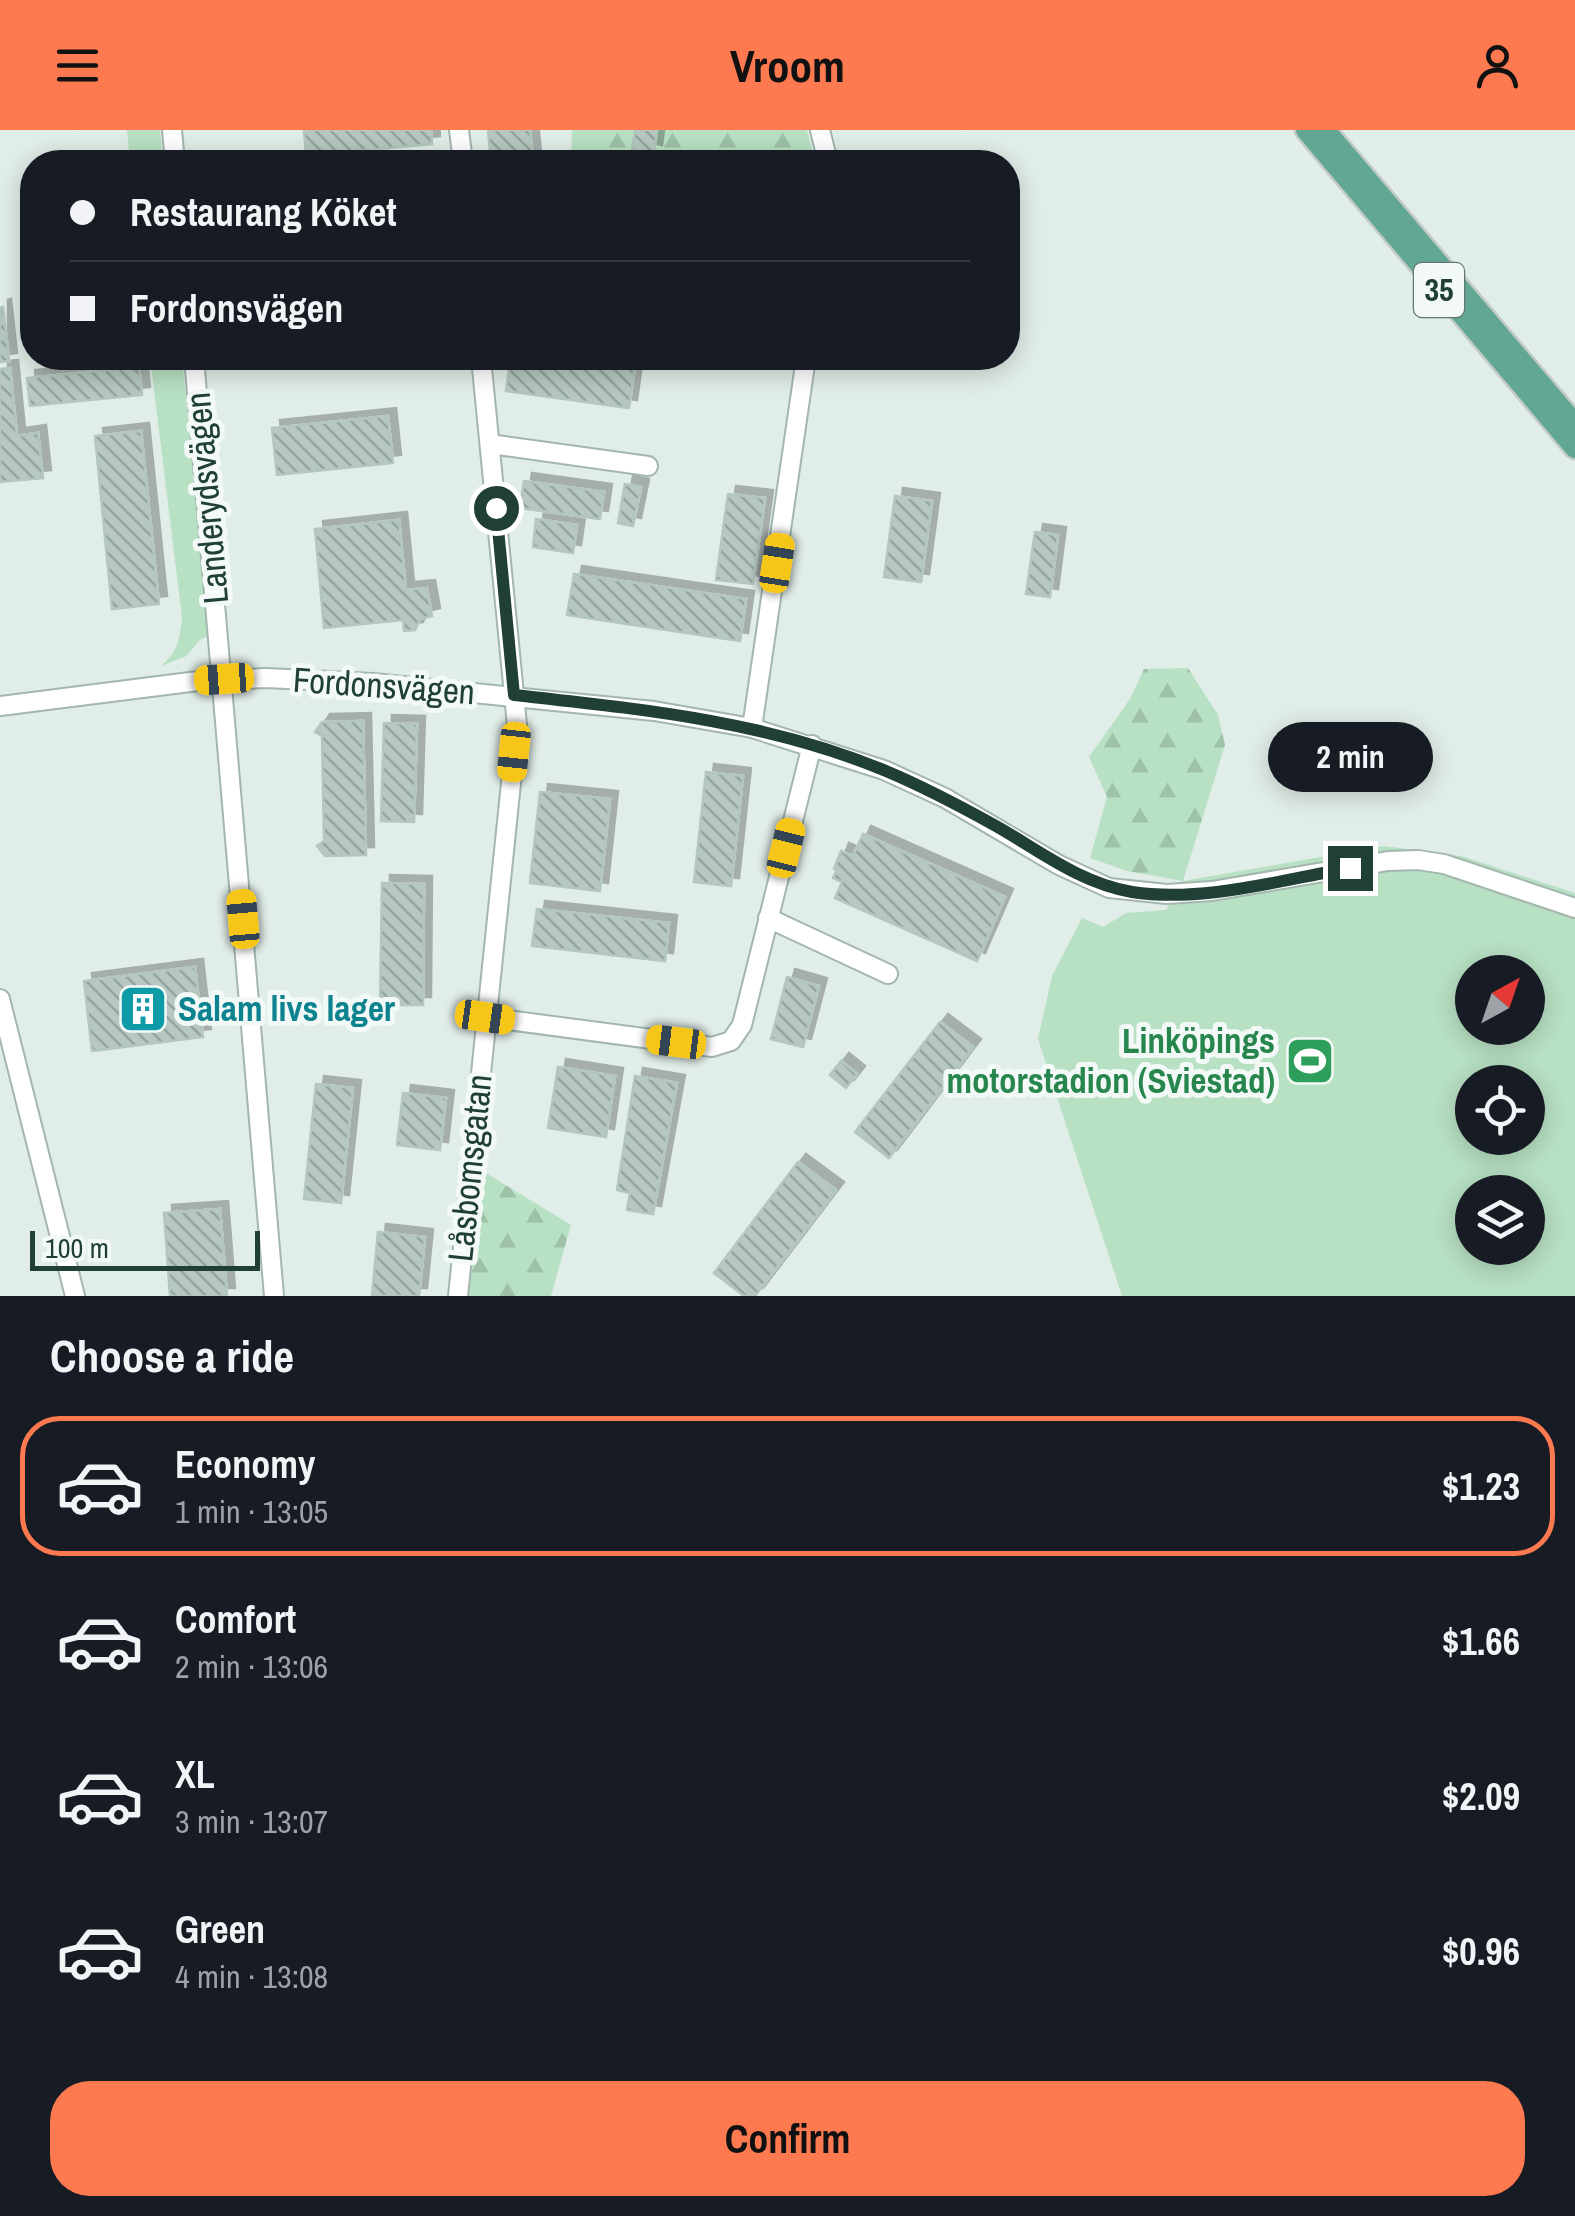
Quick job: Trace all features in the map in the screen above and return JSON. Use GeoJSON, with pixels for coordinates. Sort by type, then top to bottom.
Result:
{"type":"FeatureCollection","features":[{"type":"Feature","properties":{"kind":"main road","name":"35"},"geometry":{"type":"LineString","coordinates":[[1306,130],[1575,448]]}},
{"type":"Feature","properties":{"kind":"main road","name":"35"},"geometry":{"type":"LineString","coordinates":[[1325,130],[1575,424]]}},
{"type":"Feature","properties":{"kind":"street","name":"Landerydsvägen"},"geometry":{"type":"LineString","coordinates":[[195,370],[274,1296]]}},
{"type":"Feature","properties":{"kind":"street","name":"Låsbomsgatan"},"geometry":{"type":"LineString","coordinates":[[458,1296],[517,725],[482,370]]}},
{"type":"Feature","properties":{"kind":"street"},"geometry":{"type":"LineString","coordinates":[[752,728],[804,370]]}},
{"type":"Feature","properties":{"kind":"street"},"geometry":{"type":"LineString","coordinates":[[490,444],[648,466]]}},
{"type":"Feature","properties":{"kind":"street","name":"Fordonsvägen"},"geometry":{"type":"LineString","coordinates":[[0,706],[224,679],[373,683],[698,717],[812,745],[884,770],[945,798],[1059,865],[1109,888],[1167,894],[1212,891],[1388,861],[1418,860],[1444,864],[1575,908]]}},
{"type":"Feature","properties":{"kind":"street"},"geometry":{"type":"LineString","coordinates":[[485,1017],[722,1046],[731,1041],[742,1025],[812,745]]}},
{"type":"Feature","properties":{"kind":"street"},"geometry":{"type":"LineString","coordinates":[[768,918],[888,974]]}},
{"type":"Feature","properties":{"kind":"street"},"geometry":{"type":"LineString","coordinates":[[0,999],[75,1296]]}},
{"type":"Feature","properties":{"kind":"green space"},"geometry":{"type":"Polygon","coordinates":[[[127,130],[160,130],[162,150],[129,150],[127,130]]]}},
{"type":"Feature","properties":{"kind":"green space"},"geometry":{"type":"Polygon","coordinates":[[[572,130],[807,130],[812,150],[571,150],[572,130]]]}},
{"type":"Feature","properties":{"kind":"green space"},"geometry":{"type":"Polygon","coordinates":[[[151,370],[183,370],[209,629],[208,636],[186,656],[161,666],[177,644],[182,617],[151,370]]]}},
{"type":"Feature","properties":{"kind":"green space"},"geometry":{"type":"Polygon","coordinates":[[[1188,668],[1218,715],[1225,745],[1183,881],[1127,871],[1090,858],[1107,797],[1089,757],[1130,699],[1144,669],[1188,668]]]}},
{"type":"Feature","properties":{"kind":"green space","name":"Linköpings motorstadion (Sviestad)"},"geometry":{"type":"Polygon","coordinates":[[[1384,846],[1461,856],[1575,893],[1575,1296],[1122,1296],[1038,1039],[1052,976],[1082,918],[1103,927],[1126,913],[1166,910],[1183,881],[1384,846]]]}},
{"type":"Feature","properties":{"kind":"green space"},"geometry":{"type":"Polygon","coordinates":[[[481,1170],[571,1225],[551,1296],[469,1296],[481,1170]]]}},
{"type":"Feature","properties":{"kind":"building"},"geometry":{"type":"Polygon","coordinates":[[[304,130],[431,130],[432,144],[369,150],[306,150],[304,130]]]}},
{"type":"Feature","properties":{"kind":"building"},"geometry":{"type":"Polygon","coordinates":[[[488,130],[530,130],[532,150],[490,150],[488,130]]]}},
{"type":"Feature","properties":{"kind":"building"},"geometry":{"type":"Polygon","coordinates":[[[635,130],[657,130],[654,150],[632,149],[635,130]]]}},
{"type":"Feature","properties":{"kind":"building"},"geometry":{"type":"Polygon","coordinates":[[[3,307],[9,361],[0,362],[0,308],[3,307]]]}},
{"type":"Feature","properties":{"kind":"building"},"geometry":{"type":"Polygon","coordinates":[[[10,368],[17,436],[38,433],[43,478],[0,482],[0,369],[10,368]]]}},
{"type":"Feature","properties":{"kind":"building"},"geometry":{"type":"Polygon","coordinates":[[[139,370],[142,395],[30,406],[27,378],[139,370]]]}},
{"type":"Feature","properties":{"kind":"building"},"geometry":{"type":"Polygon","coordinates":[[[509,370],[634,370],[629,408],[506,391],[509,370]]]}},
{"type":"Feature","properties":{"kind":"building"},"geometry":{"type":"Polygon","coordinates":[[[388,416],[393,463],[277,475],[272,428],[388,416]]]}},
{"type":"Feature","properties":{"kind":"building"},"geometry":{"type":"Polygon","coordinates":[[[141,431],[159,604],[112,609],[95,436],[141,431]]]}},
{"type":"Feature","properties":{"kind":"building"},"geometry":{"type":"Polygon","coordinates":[[[524,481],[604,492],[600,519],[520,508],[524,481]]]}},
{"type":"Feature","properties":{"kind":"building"},"geometry":{"type":"Polygon","coordinates":[[[625,484],[641,487],[633,526],[618,523],[625,484]]]}},
{"type":"Feature","properties":{"kind":"building"},"geometry":{"type":"Polygon","coordinates":[[[728,494],[765,498],[753,584],[716,580],[728,494]]]}},
{"type":"Feature","properties":{"kind":"building"},"geometry":{"type":"Polygon","coordinates":[[[895,496],[932,501],[921,582],[884,577],[895,496]]]}},
{"type":"Feature","properties":{"kind":"building"},"geometry":{"type":"Polygon","coordinates":[[[536,519],[577,525],[573,553],[533,547],[536,519]]]}},
{"type":"Feature","properties":{"kind":"building"},"geometry":{"type":"Polygon","coordinates":[[[399,520],[406,590],[427,588],[432,616],[420,619],[415,630],[404,631],[403,620],[324,628],[315,529],[399,520]]]}},
{"type":"Feature","properties":{"kind":"building"},"geometry":{"type":"Polygon","coordinates":[[[1035,532],[1058,535],[1050,597],[1026,594],[1035,532]]]}},
{"type":"Feature","properties":{"kind":"building"},"geometry":{"type":"Polygon","coordinates":[[[574,574],[746,599],[740,641],[567,615],[574,574]]]}},
{"type":"Feature","properties":{"kind":"building"},"geometry":{"type":"Polygon","coordinates":[[[363,721],[366,855],[325,856],[317,846],[324,841],[322,736],[315,732],[322,722],[363,721]]]}},
{"type":"Feature","properties":{"kind":"building"},"geometry":{"type":"Polygon","coordinates":[[[384,723],[417,724],[414,822],[381,821],[384,723]]]}},
{"type":"Feature","properties":{"kind":"building"},"geometry":{"type":"Polygon","coordinates":[[[706,772],[743,776],[731,886],[694,882],[706,772]]]}},
{"type":"Feature","properties":{"kind":"building"},"geometry":{"type":"Polygon","coordinates":[[[540,792],[610,799],[600,891],[530,883],[540,792]]]}},
{"type":"Feature","properties":{"kind":"building"},"geometry":{"type":"Polygon","coordinates":[[[863,834],[1005,897],[977,961],[835,898],[842,882],[833,878],[841,851],[853,856],[863,834]]]}},
{"type":"Feature","properties":{"kind":"building"},"geometry":{"type":"Polygon","coordinates":[[[382,883],[424,884],[423,1005],[380,1005],[382,883]]]}},
{"type":"Feature","properties":{"kind":"building"},"geometry":{"type":"Polygon","coordinates":[[[537,909],[669,923],[665,961],[532,946],[537,909]]]}},
{"type":"Feature","properties":{"kind":"building","name":"Salam livs lager"},"geometry":{"type":"Polygon","coordinates":[[[195,967],[203,1037],[92,1051],[84,981],[195,967]]]}},
{"type":"Feature","properties":{"kind":"building"},"geometry":{"type":"Polygon","coordinates":[[[787,977],[819,986],[803,1047],[771,1039],[787,977]]]}},
{"type":"Feature","properties":{"kind":"building"},"geometry":{"type":"Polygon","coordinates":[[[940,1022],[973,1047],[889,1158],[855,1132],[940,1022]]]}},
{"type":"Feature","properties":{"kind":"building"},"geometry":{"type":"Polygon","coordinates":[[[841,1061],[857,1074],[846,1088],[830,1075],[841,1061]]]}},
{"type":"Feature","properties":{"kind":"building"},"geometry":{"type":"Polygon","coordinates":[[[558,1067],[615,1076],[606,1137],[548,1128],[558,1067]]]}},
{"type":"Feature","properties":{"kind":"building"},"geometry":{"type":"Polygon","coordinates":[[[635,1076],[677,1083],[653,1214],[627,1210],[630,1193],[617,1190],[635,1076]]]}},
{"type":"Feature","properties":{"kind":"building"},"geometry":{"type":"Polygon","coordinates":[[[316,1084],[353,1088],[341,1203],[304,1199],[316,1084]]]}},
{"type":"Feature","properties":{"kind":"building"},"geometry":{"type":"Polygon","coordinates":[[[403,1093],[446,1098],[440,1150],[397,1145],[403,1093]]]}},
{"type":"Feature","properties":{"kind":"building"},"geometry":{"type":"Polygon","coordinates":[[[798,1162],[836,1190],[755,1296],[744,1296],[714,1273],[798,1162]]]}},
{"type":"Feature","properties":{"kind":"building"},"geometry":{"type":"Polygon","coordinates":[[[220,1209],[227,1296],[170,1296],[164,1213],[220,1209]]]}},
{"type":"Feature","properties":{"kind":"building"},"geometry":{"type":"Polygon","coordinates":[[[378,1232],[425,1237],[419,1296],[372,1296],[378,1232]]]}},
{"type":"Feature","properties":{"kind":"place","name":"Salam livs lager"},"geometry":{"type":"Point","coordinates":[143,1009]}},
{"type":"Feature","properties":{"kind":"place","name":"Linköpings motorstadion (Sviestad)"},"geometry":{"type":"Point","coordinates":[1310,1061]}},
{"type":"Feature","properties":{"kind":"route"},"geometry":{"type":"LineString","coordinates":[[496,508],[514,695],[698,717],[812,745],[884,770],[945,798],[1059,865],[1109,888],[1167,894],[1212,891],[1350,868]]}}]}
